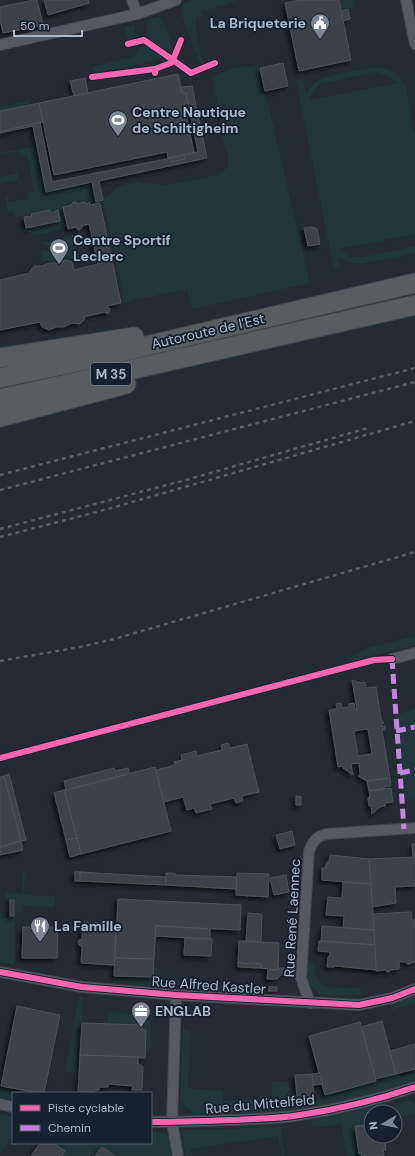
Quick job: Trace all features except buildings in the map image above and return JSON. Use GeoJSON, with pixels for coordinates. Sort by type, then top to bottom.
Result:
{"type":"FeatureCollection","features":[{"type":"Feature","properties":{"kind":"highway","name":"Autoroute de l’Est"},"geometry":{"type":"LineString","coordinates":[[0,378],[415,284]]}},
{"type":"Feature","properties":{"kind":"highway","name":"Autoroute de l’Est"},"geometry":{"type":"LineString","coordinates":[[0,398],[222,349],[415,304]]}},
{"type":"Feature","properties":{"kind":"highway"},"geometry":{"type":"LineString","coordinates":[[0,358],[146,335],[173,339]]}},
{"type":"Feature","properties":{"kind":"highway"},"geometry":{"type":"LineString","coordinates":[[0,417],[153,376],[205,364],[222,349]]}},
{"type":"Feature","properties":{"kind":"street"},"geometry":{"type":"LineString","coordinates":[[132,0],[137,14]]}},
{"type":"Feature","properties":{"kind":"street"},"geometry":{"type":"LineString","coordinates":[[0,45],[137,14],[176,0]]}},
{"type":"Feature","properties":{"kind":"street"},"geometry":{"type":"LineString","coordinates":[[406,0],[415,44]]}},
{"type":"Feature","properties":{"kind":"street"},"geometry":{"type":"LineString","coordinates":[[392,659],[415,653]]}},
{"type":"Feature","properties":{"kind":"street","name":"Rue René Laennec"},"geometry":{"type":"LineString","coordinates":[[310,1003],[301,978],[309,851],[313,843],[319,836],[326,834],[415,828]]}},
{"type":"Feature","properties":{"kind":"street","name":"Rue Alfred Kastler"},"geometry":{"type":"LineString","coordinates":[[0,972],[82,987],[176,995],[310,1003],[359,1005],[392,998],[415,989]]}},
{"type":"Feature","properties":{"kind":"street"},"geometry":{"type":"LineString","coordinates":[[176,995],[172,1122],[178,1156]]}},
{"type":"Feature","properties":{"kind":"street","name":"Rue du Mittelfeld"},"geometry":{"type":"LineString","coordinates":[[152,1122],[253,1119],[300,1115],[367,1102],[415,1087]]}},
{"type":"Feature","properties":{"kind":"street"},"geometry":{"type":"LineString","coordinates":[[0,1104],[12,1107]]}},
{"type":"Feature","properties":{"kind":"green space"},"geometry":{"type":"Polygon","coordinates":[[[193,0],[237,0],[203,11],[203,17],[196,17],[198,41],[205,65],[201,66],[181,13],[181,7],[184,3],[193,0]]]}},
{"type":"Feature","properties":{"kind":"green space"},"geometry":{"type":"Polygon","coordinates":[[[339,0],[353,0],[355,8],[341,11],[339,0]]]}},
{"type":"Feature","properties":{"kind":"green space"},"geometry":{"type":"Polygon","coordinates":[[[161,16],[172,46],[169,54],[147,39],[147,20],[161,16]]]}},
{"type":"Feature","properties":{"kind":"green space"},"geometry":{"type":"Polygon","coordinates":[[[135,24],[133,40],[127,40],[124,27],[135,24]]]}},
{"type":"Feature","properties":{"kind":"green space"},"geometry":{"type":"Polygon","coordinates":[[[145,42],[166,58],[94,74],[92,67],[132,57],[145,42]]]}},
{"type":"Feature","properties":{"kind":"green space"},"geometry":{"type":"Polygon","coordinates":[[[259,65],[310,283],[192,309],[187,289],[125,303],[103,200],[119,186],[137,182],[168,185],[218,175],[228,167],[228,157],[222,136],[227,134],[222,105],[218,105],[212,76],[235,68],[259,65]]]}},
{"type":"Feature","properties":{"kind":"green space"},"geometry":{"type":"Polygon","coordinates":[[[375,67],[385,68],[394,72],[401,78],[406,87],[415,133],[415,234],[339,249],[351,257],[364,257],[415,246],[415,253],[360,264],[348,262],[338,256],[340,268],[334,269],[296,80],[303,79],[306,94],[316,82],[321,79],[375,67]],[[377,72],[319,84],[311,95],[310,100],[397,83],[390,77],[377,72]]]}},
{"type":"Feature","properties":{"kind":"green space"},"geometry":{"type":"Polygon","coordinates":[[[29,101],[30,105],[0,111],[0,107],[29,101]]]}},
{"type":"Feature","properties":{"kind":"green space","name":"Centre Sportif Leclerc"},"geometry":{"type":"Polygon","coordinates":[[[37,146],[46,192],[92,182],[96,202],[90,203],[90,205],[100,203],[121,303],[107,306],[110,309],[108,314],[105,312],[85,317],[80,324],[72,323],[64,327],[56,327],[49,330],[42,327],[40,322],[0,330],[0,280],[30,273],[34,266],[43,266],[66,260],[72,262],[74,270],[98,264],[89,224],[82,226],[81,229],[78,230],[75,227],[35,235],[20,230],[60,221],[58,210],[51,213],[50,210],[14,217],[13,211],[8,212],[5,197],[8,196],[9,202],[28,199],[27,192],[34,191],[27,156],[20,158],[19,151],[0,155],[0,153],[37,146]]]}},
{"type":"Feature","properties":{"kind":"green space"},"geometry":{"type":"Polygon","coordinates":[[[15,167],[20,185],[17,180],[0,183],[0,177],[16,174],[15,167]]]}},
{"type":"Feature","properties":{"kind":"green space"},"geometry":{"type":"Polygon","coordinates":[[[69,236],[78,247],[78,253],[74,260],[40,242],[55,242],[69,236]]]}},
{"type":"Feature","properties":{"kind":"green space"},"geometry":{"type":"Polygon","coordinates":[[[46,250],[60,258],[43,262],[41,251],[46,250]]]}},
{"type":"Feature","properties":{"kind":"green space"},"geometry":{"type":"Polygon","coordinates":[[[415,636],[415,645],[340,664],[367,648],[415,636]]]}},
{"type":"Feature","properties":{"kind":"green space"},"geometry":{"type":"Polygon","coordinates":[[[415,709],[415,799],[405,801],[395,715],[415,709]]]}},
{"type":"Feature","properties":{"kind":"green space"},"geometry":{"type":"Polygon","coordinates":[[[23,870],[25,870],[24,895],[54,896],[54,907],[23,906],[23,912],[15,912],[15,899],[6,898],[6,893],[22,894],[23,870]]]}},
{"type":"Feature","properties":{"kind":"green space"},"geometry":{"type":"Polygon","coordinates":[[[2,912],[2,918],[15,918],[14,965],[0,962],[0,914],[2,912]]]}},
{"type":"Feature","properties":{"kind":"green space"},"geometry":{"type":"Polygon","coordinates":[[[308,961],[314,965],[318,979],[324,985],[339,988],[359,988],[362,995],[320,995],[305,979],[308,961]]]}},
{"type":"Feature","properties":{"kind":"green space"},"geometry":{"type":"Polygon","coordinates":[[[154,967],[160,971],[159,986],[114,984],[114,976],[153,977],[154,967]]]}},
{"type":"Feature","properties":{"kind":"green space"},"geometry":{"type":"Polygon","coordinates":[[[415,994],[415,1004],[391,1010],[390,1003],[415,994]]]}},
{"type":"Feature","properties":{"kind":"green space"},"geometry":{"type":"Polygon","coordinates":[[[79,997],[83,997],[78,1092],[75,1092],[77,1082],[74,1081],[75,1073],[65,1071],[79,997]]]}},
{"type":"Feature","properties":{"kind":"green space"},"geometry":{"type":"Polygon","coordinates":[[[108,1012],[144,1014],[151,1023],[150,1050],[145,1051],[146,1030],[142,1028],[142,1025],[108,1024],[108,1012]]]}},
{"type":"Feature","properties":{"kind":"green space"},"geometry":{"type":"Polygon","coordinates":[[[183,1030],[190,1031],[188,1088],[223,1091],[223,1101],[272,1098],[272,1081],[288,1082],[289,1094],[294,1095],[295,1102],[320,1100],[321,1095],[396,1074],[400,1077],[415,1073],[415,1080],[360,1098],[334,1104],[273,1112],[194,1115],[180,1100],[183,1030]]]}},
{"type":"Feature","properties":{"kind":"green space"},"geometry":{"type":"Polygon","coordinates":[[[0,1085],[34,1092],[12,1092],[12,1099],[0,1097],[0,1085]]]}},
{"type":"Feature","properties":{"kind":"green space"},"geometry":{"type":"Polygon","coordinates":[[[410,1100],[415,1103],[415,1114],[403,1116],[403,1104],[396,1104],[410,1100]]]}},
{"type":"Feature","properties":{"kind":"green space"},"geometry":{"type":"Polygon","coordinates":[[[363,1109],[363,1125],[355,1127],[359,1153],[361,1153],[362,1156],[347,1156],[341,1124],[313,1128],[311,1119],[363,1109]]]}},
{"type":"Feature","properties":{"kind":"green space"},"geometry":{"type":"Polygon","coordinates":[[[0,1114],[12,1117],[12,1136],[0,1154],[0,1114]]]}},
{"type":"Feature","properties":{"kind":"green space"},"geometry":{"type":"Polygon","coordinates":[[[281,1126],[285,1156],[282,1156],[278,1136],[191,1149],[192,1156],[185,1156],[182,1130],[214,1130],[281,1126]]]}},
{"type":"Feature","properties":{"kind":"green space"},"geometry":{"type":"Polygon","coordinates":[[[152,1132],[168,1133],[171,1156],[115,1156],[102,1147],[95,1156],[62,1156],[65,1151],[54,1144],[152,1144],[152,1132]]]}},
{"type":"Feature","properties":{"kind":"railway"},"geometry":{"type":"LineString","coordinates":[[0,475],[415,368]]}},
{"type":"Feature","properties":{"kind":"railway"},"geometry":{"type":"LineString","coordinates":[[0,490],[415,382]]}},
{"type":"Feature","properties":{"kind":"railway"},"geometry":{"type":"LineString","coordinates":[[0,537],[108,509],[415,421]]}},
{"type":"Feature","properties":{"kind":"railway"},"geometry":{"type":"LineString","coordinates":[[0,529],[186,480],[368,428]]}},
{"type":"Feature","properties":{"kind":"railway"},"geometry":{"type":"LineString","coordinates":[[0,661],[80,647],[114,639],[415,552]]}},
{"type":"Feature","properties":{"kind":"marked path"},"geometry":{"type":"LineString","coordinates":[[392,659],[404,829]]}},
{"type":"Feature","properties":{"kind":"marked path"},"geometry":{"type":"LineString","coordinates":[[396,731],[415,727]]}},
{"type":"Feature","properties":{"kind":"marked path"},"geometry":{"type":"LineString","coordinates":[[400,773],[415,770]]}},
{"type":"Feature","properties":{"kind":"cycle path"},"geometry":{"type":"LineString","coordinates":[[128,44],[144,40],[173,60],[171,63],[155,69]]}},
{"type":"Feature","properties":{"kind":"cycle path"},"geometry":{"type":"LineString","coordinates":[[181,40],[173,60],[191,73],[215,63]]}},
{"type":"Feature","properties":{"kind":"cycle path"},"geometry":{"type":"LineString","coordinates":[[92,77],[155,69],[155,73]]}},
{"type":"Feature","properties":{"kind":"cycle path"},"geometry":{"type":"LineString","coordinates":[[0,758],[374,660],[392,659]]}},
{"type":"Feature","properties":{"kind":"cycle path"},"geometry":{"type":"LineString","coordinates":[[0,972],[82,987],[176,995],[359,1005],[392,998],[415,989]]}},
{"type":"Feature","properties":{"kind":"cycle path"},"geometry":{"type":"LineString","coordinates":[[152,1122],[256,1119],[291,1116],[358,1104],[415,1087]]}},
{"type":"Feature","properties":{"kind":"place","name":"La Briqueterie"},"geometry":{"type":"Point","coordinates":[320,40]}},
{"type":"Feature","properties":{"kind":"place","name":"Centre Nautique de Schiltigheim"},"geometry":{"type":"Point","coordinates":[118,137]}},
{"type":"Feature","properties":{"kind":"place","name":"Centre Sportif Leclerc"},"geometry":{"type":"Point","coordinates":[59,265]}},
{"type":"Feature","properties":{"kind":"place","name":"La Famille"},"geometry":{"type":"Point","coordinates":[40,943]}},
{"type":"Feature","properties":{"kind":"place","name":"ENGLAB"},"geometry":{"type":"Point","coordinates":[141,1028]}}]}
